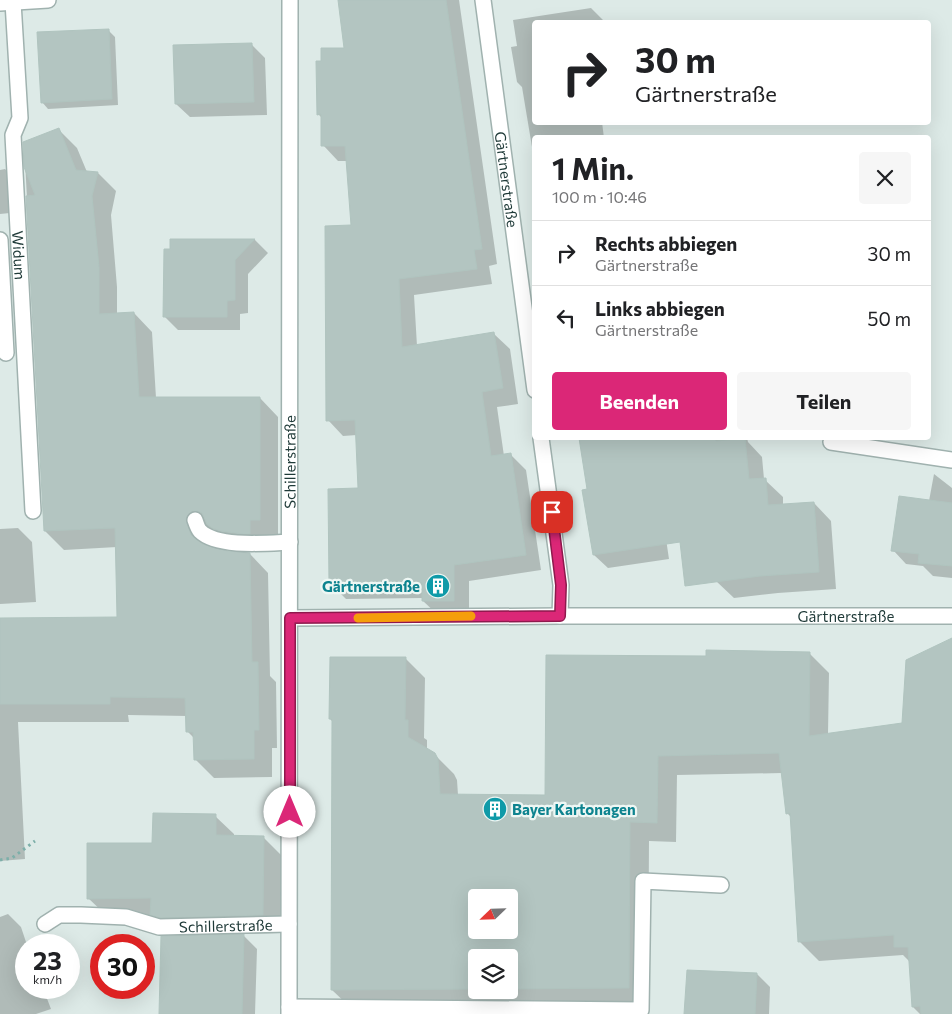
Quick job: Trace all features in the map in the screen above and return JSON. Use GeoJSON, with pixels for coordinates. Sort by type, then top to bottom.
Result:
{"type":"FeatureCollection","features":[{"type":"Feature","properties":{"kind":"street","name":"Widum"},"geometry":{"type":"LineString","coordinates":[[33,511],[13,135],[20,118],[6,2],[48,0]]}},
{"type":"Feature","properties":{"kind":"street","name":"Schillerstraße"},"geometry":{"type":"LineString","coordinates":[[289,1011],[290,0]]}},
{"type":"Feature","properties":{"kind":"street","name":"Gärtnerstraße"},"geometry":{"type":"LineString","coordinates":[[483,0],[532,368]]}},
{"type":"Feature","properties":{"kind":"street","name":"Widum"},"geometry":{"type":"LineString","coordinates":[[0,240],[6,353]]}},
{"type":"Feature","properties":{"kind":"street"},"geometry":{"type":"LineString","coordinates":[[541,440],[561,585],[560,616]]}},
{"type":"Feature","properties":{"kind":"street"},"geometry":{"type":"LineString","coordinates":[[831,442],[952,460]]}},
{"type":"Feature","properties":{"kind":"street"},"geometry":{"type":"LineString","coordinates":[[195,520],[200,531],[217,541],[290,542]]}},
{"type":"Feature","properties":{"kind":"street","name":"Gärtnerstraße"},"geometry":{"type":"LineString","coordinates":[[290,618],[952,616]]}},
{"type":"Feature","properties":{"kind":"street"},"geometry":{"type":"LineString","coordinates":[[289,1011],[641,1010],[643,881],[721,885]]}},
{"type":"Feature","properties":{"kind":"street","name":"Schillerstraße"},"geometry":{"type":"LineString","coordinates":[[45,924],[59,916],[81,915],[126,917],[159,927],[290,924]]}},
{"type":"Feature","properties":{"kind":"path"},"geometry":{"type":"LineString","coordinates":[[0,860],[12,858],[35,842]]}},
{"type":"Feature","properties":{"kind":"building"},"geometry":{"type":"Polygon","coordinates":[[[338,0],[446,0],[482,249],[474,250],[477,269],[399,279],[402,347],[494,332],[503,388],[482,392],[491,456],[511,453],[526,555],[454,565],[454,601],[422,601],[422,583],[329,584],[328,489],[358,488],[355,420],[326,421],[325,226],[351,225],[345,146],[321,146],[321,114],[317,115],[316,61],[321,61],[321,48],[344,48],[338,0]]]}},
{"type":"Feature","properties":{"kind":"building"},"geometry":{"type":"Polygon","coordinates":[[[109,29],[112,99],[41,103],[37,32],[109,29]]]}},
{"type":"Feature","properties":{"kind":"building"},"geometry":{"type":"Polygon","coordinates":[[[252,43],[254,102],[175,104],[173,45],[252,43]]]}},
{"type":"Feature","properties":{"kind":"building"},"geometry":{"type":"Polygon","coordinates":[[[59,128],[76,170],[98,172],[92,196],[99,267],[99,314],[134,312],[139,397],[260,397],[260,520],[250,520],[250,534],[243,534],[212,528],[207,524],[202,513],[197,511],[192,511],[186,519],[191,535],[203,544],[228,551],[250,553],[252,662],[258,662],[259,730],[254,730],[254,759],[194,760],[193,732],[186,732],[185,698],[110,697],[110,704],[0,704],[0,618],[117,617],[115,528],[44,531],[26,196],[35,195],[24,167],[23,142],[59,128]]]}},
{"type":"Feature","properties":{"kind":"building"},"geometry":{"type":"Polygon","coordinates":[[[170,239],[255,239],[235,260],[235,300],[227,301],[227,317],[163,317],[164,249],[170,249],[170,239]]]}},
{"type":"Feature","properties":{"kind":"building"},"geometry":{"type":"Polygon","coordinates":[[[579,440],[745,440],[749,479],[766,478],[768,505],[814,502],[819,572],[760,576],[685,586],[680,542],[593,555],[582,490],[587,489],[579,440]]]}},
{"type":"Feature","properties":{"kind":"building"},"geometry":{"type":"Polygon","coordinates":[[[899,496],[952,503],[952,566],[918,563],[919,554],[891,551],[899,496]]]}},
{"type":"Feature","properties":{"kind":"building"},"geometry":{"type":"Polygon","coordinates":[[[952,638],[952,1014],[921,1014],[920,1006],[912,1007],[908,947],[894,947],[894,935],[798,942],[790,813],[786,814],[779,753],[658,756],[657,823],[630,822],[629,988],[518,989],[518,949],[468,949],[468,989],[331,990],[332,719],[329,719],[330,657],[406,657],[405,720],[408,720],[408,737],[435,753],[438,759],[440,794],[545,795],[546,655],[706,656],[706,650],[810,652],[809,736],[902,723],[906,660],[952,638]]]}},
{"type":"Feature","properties":{"kind":"building"},"geometry":{"type":"Polygon","coordinates":[[[153,813],[216,814],[216,835],[264,836],[263,915],[160,918],[150,915],[151,898],[87,899],[87,843],[152,843],[153,813]]]}},
{"type":"Feature","properties":{"kind":"building"},"geometry":{"type":"Polygon","coordinates":[[[244,934],[242,1014],[159,1014],[161,936],[244,934]]]}},
{"type":"Feature","properties":{"kind":"building"},"geometry":{"type":"Polygon","coordinates":[[[687,970],[757,973],[755,1014],[684,1014],[687,970]]]}},
{"type":"Feature","properties":{"kind":"slow traffic"},"geometry":{"type":"LineString","coordinates":[[358,618],[471,616]]}},
{"type":"Feature","properties":{"kind":"place","name":"Gärtnerstraße"},"geometry":{"type":"Point","coordinates":[438,586]}},
{"type":"Feature","properties":{"kind":"place","name":"Bayer Kartonagen"},"geometry":{"type":"Point","coordinates":[495,809]}},
{"type":"Feature","properties":{"kind":"route"},"geometry":{"type":"LineString","coordinates":[[290,812],[290,618],[560,616],[561,585],[552,512]]}}]}
